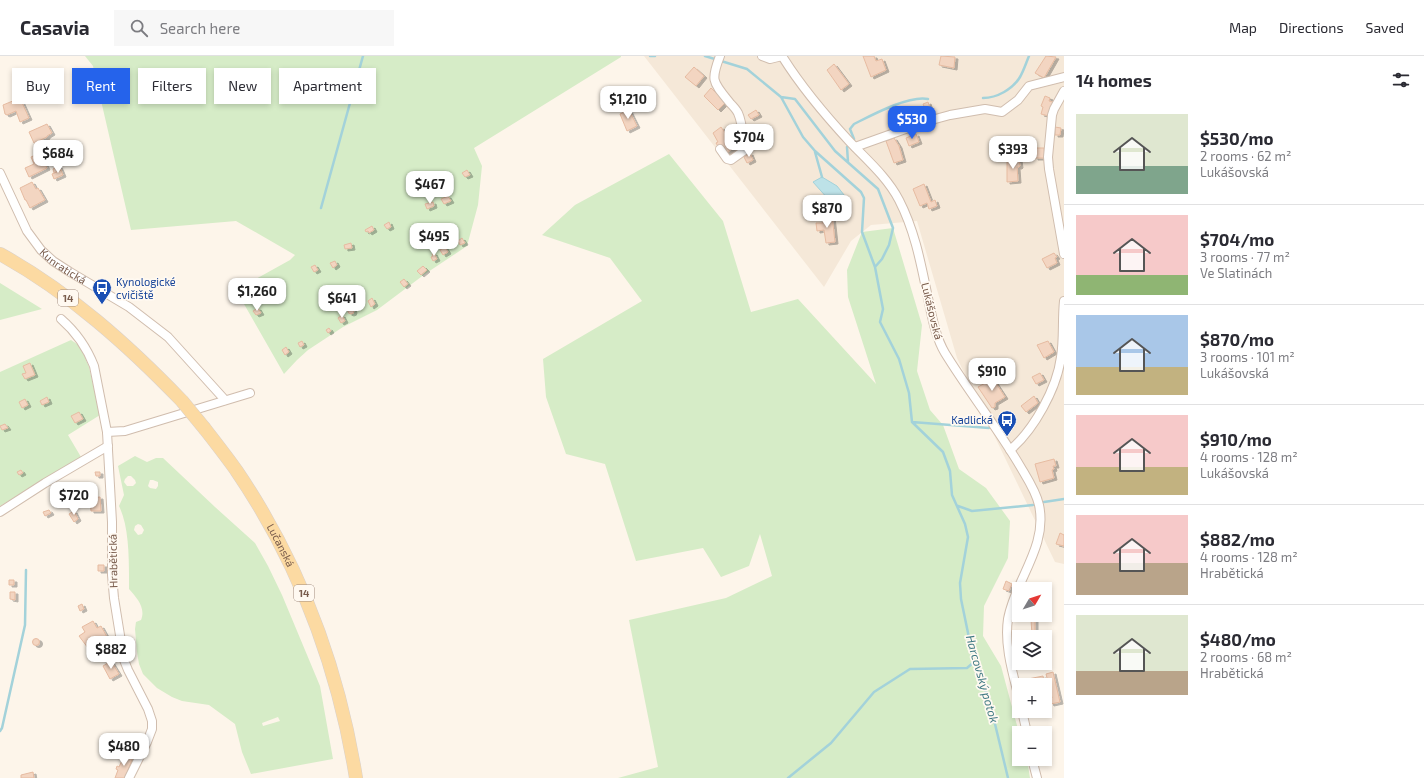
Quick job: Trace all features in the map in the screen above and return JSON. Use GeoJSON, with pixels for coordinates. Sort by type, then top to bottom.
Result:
{"type":"FeatureCollection","features":[{"type":"Feature","properties":{"kind":"main road","name":"Lučanská"},"geometry":{"type":"LineString","coordinates":[[0,254],[18,264],[64,295],[134,352],[182,401],[236,469],[260,508],[293,568],[308,602],[331,664],[350,741],[356,778]]}},
{"type":"Feature","properties":{"kind":"street"},"geometry":{"type":"LineString","coordinates":[[720,56],[714,78],[721,91],[737,112],[742,126],[745,150],[731,160],[727,159],[720,149]]}},
{"type":"Feature","properties":{"kind":"street"},"geometry":{"type":"LineString","coordinates":[[762,56],[770,59],[782,56]]}},
{"type":"Feature","properties":{"kind":"street","name":"Lukášovská"},"geometry":{"type":"LineString","coordinates":[[782,56],[809,97],[880,173],[898,198],[914,235],[941,346],[1010,450],[1039,503],[1040,514],[1038,545],[1018,590],[1008,618],[1007,629],[1009,651],[1015,678]]}},
{"type":"Feature","properties":{"kind":"street"},"geometry":{"type":"LineString","coordinates":[[855,147],[928,121],[950,115],[978,109],[989,109],[1002,112],[1018,100],[1029,86],[1064,77]]}},
{"type":"Feature","properties":{"kind":"street"},"geometry":{"type":"LineString","coordinates":[[1064,91],[1052,115],[1048,157],[1050,177],[1064,254]]}},
{"type":"Feature","properties":{"kind":"street","name":"Kunratická"},"geometry":{"type":"LineString","coordinates":[[0,173],[27,231],[41,250],[53,261],[129,307],[168,337],[225,400]]}},
{"type":"Feature","properties":{"kind":"street"},"geometry":{"type":"LineString","coordinates":[[1010,450],[1017,444],[1034,422],[1056,379],[1062,355],[1064,301]]}},
{"type":"Feature","properties":{"kind":"street","name":"Hrabětická"},"geometry":{"type":"LineString","coordinates":[[61,319],[74,331],[91,357],[94,366],[107,432],[112,522],[112,575],[115,606],[124,660],[132,680],[148,709],[152,721],[152,729],[147,742],[129,778]]}},
{"type":"Feature","properties":{"kind":"street"},"geometry":{"type":"LineString","coordinates":[[107,432],[125,431],[250,393]]}},
{"type":"Feature","properties":{"kind":"street"},"geometry":{"type":"LineString","coordinates":[[0,512],[45,483],[108,446]]}},
{"type":"Feature","properties":{"kind":"street"},"geometry":{"type":"LineString","coordinates":[[1034,766],[1037,778]]}},
{"type":"Feature","properties":{"kind":"shaded area"},"geometry":{"type":"Polygon","coordinates":[[[644,56],[1064,56],[1064,564],[1055,562],[957,358],[917,221],[871,225],[851,241],[824,287],[644,56]]]}},
{"type":"Feature","properties":{"kind":"green space"},"geometry":{"type":"Polygon","coordinates":[[[85,56],[621,56],[474,148],[482,166],[478,205],[467,246],[425,274],[377,310],[343,327],[308,350],[284,374],[236,290],[290,260],[295,255],[236,221],[131,230],[102,104],[130,104],[130,68],[93,68],[85,56]]]}},
{"type":"Feature","properties":{"kind":"green space"},"geometry":{"type":"Polygon","coordinates":[[[669,154],[723,221],[751,312],[798,299],[876,384],[848,297],[847,270],[862,232],[893,228],[922,325],[917,371],[930,410],[943,425],[959,469],[986,488],[1010,521],[1008,558],[984,606],[983,636],[1001,666],[1012,707],[1012,718],[1015,718],[1017,726],[1012,726],[1012,766],[1028,766],[1030,778],[618,778],[658,767],[629,620],[726,598],[772,576],[760,534],[749,566],[721,577],[703,548],[636,561],[605,464],[566,454],[546,397],[543,359],[642,301],[610,258],[542,235],[575,205],[669,154]]]}},
{"type":"Feature","properties":{"kind":"green space"},"geometry":{"type":"Polygon","coordinates":[[[0,283],[42,309],[0,320],[0,283]]]}},
{"type":"Feature","properties":{"kind":"green space"},"geometry":{"type":"Polygon","coordinates":[[[71,340],[80,346],[89,367],[100,415],[68,435],[81,457],[0,506],[0,372],[71,340]]]}},
{"type":"Feature","properties":{"kind":"green space"},"geometry":{"type":"Polygon","coordinates":[[[135,456],[147,462],[156,458],[163,458],[255,543],[282,595],[320,686],[333,759],[251,774],[242,752],[235,724],[209,705],[182,701],[172,697],[157,688],[143,674],[139,664],[135,629],[136,622],[141,620],[142,607],[129,589],[127,536],[123,515],[119,506],[124,495],[118,466],[135,456]],[[128,476],[124,482],[127,486],[133,486],[136,483],[131,476],[128,476]],[[150,480],[148,486],[156,489],[158,482],[150,480]],[[138,524],[135,526],[134,530],[138,535],[142,534],[144,530],[141,525],[138,524]],[[278,717],[262,723],[263,726],[280,721],[278,717]]]}},
{"type":"Feature","properties":{"kind":"water"},"geometry":{"type":"Polygon","coordinates":[[[822,177],[837,186],[848,200],[837,209],[813,182],[822,177]]]}},
{"type":"Feature","properties":{"kind":"building"},"geometry":{"type":"Polygon","coordinates":[[[863,56],[874,56],[876,61],[882,59],[886,70],[871,77],[863,56]]]}},
{"type":"Feature","properties":{"kind":"building"},"geometry":{"type":"Polygon","coordinates":[[[941,56],[955,57],[954,68],[939,65],[941,56]]]}},
{"type":"Feature","properties":{"kind":"building"},"geometry":{"type":"Polygon","coordinates":[[[1046,56],[1056,57],[1044,78],[1035,73],[1046,56]]]}},
{"type":"Feature","properties":{"kind":"building"},"geometry":{"type":"Polygon","coordinates":[[[834,64],[849,84],[841,90],[827,70],[834,64]]]}},
{"type":"Feature","properties":{"kind":"building"},"geometry":{"type":"Polygon","coordinates":[[[694,67],[704,76],[696,86],[685,77],[694,67]]]}},
{"type":"Feature","properties":{"kind":"building"},"geometry":{"type":"Polygon","coordinates":[[[711,88],[726,102],[718,110],[704,96],[711,88]]]}},
{"type":"Feature","properties":{"kind":"building"},"geometry":{"type":"Polygon","coordinates":[[[1045,96],[1050,98],[1049,101],[1053,102],[1049,116],[1041,114],[1043,107],[1041,106],[1045,96]]]}},
{"type":"Feature","properties":{"kind":"building"},"geometry":{"type":"Polygon","coordinates":[[[12,101],[12,104],[23,104],[29,118],[20,122],[16,111],[7,115],[5,114],[3,105],[12,101]]]}},
{"type":"Feature","properties":{"kind":"building"},"geometry":{"type":"Polygon","coordinates":[[[928,102],[931,111],[927,113],[923,104],[928,102]]]}},
{"type":"Feature","properties":{"kind":"building"},"geometry":{"type":"Polygon","coordinates":[[[629,110],[637,126],[627,131],[620,114],[629,110]]]}},
{"type":"Feature","properties":{"kind":"building"},"geometry":{"type":"Polygon","coordinates":[[[756,110],[759,115],[751,119],[748,115],[756,110]]]}},
{"type":"Feature","properties":{"kind":"building"},"geometry":{"type":"Polygon","coordinates":[[[47,124],[52,133],[34,143],[29,132],[47,124]]]}},
{"type":"Feature","properties":{"kind":"building"},"geometry":{"type":"Polygon","coordinates":[[[721,127],[735,147],[726,153],[719,148],[716,143],[718,142],[713,133],[721,127]]]}},
{"type":"Feature","properties":{"kind":"building"},"geometry":{"type":"Polygon","coordinates":[[[1055,127],[1061,128],[1060,135],[1055,135],[1055,127]]]}},
{"type":"Feature","properties":{"kind":"building"},"geometry":{"type":"Polygon","coordinates":[[[916,134],[919,142],[909,146],[906,138],[916,134]]]}},
{"type":"Feature","properties":{"kind":"building"},"geometry":{"type":"Polygon","coordinates":[[[894,138],[899,146],[903,160],[894,163],[886,141],[894,138]]]}},
{"type":"Feature","properties":{"kind":"building"},"geometry":{"type":"Polygon","coordinates":[[[1035,148],[1044,148],[1045,158],[1035,158],[1035,148]]]}},
{"type":"Feature","properties":{"kind":"building"},"geometry":{"type":"Polygon","coordinates":[[[40,153],[47,168],[29,177],[25,168],[34,164],[31,157],[40,153]]]}},
{"type":"Feature","properties":{"kind":"building"},"geometry":{"type":"Polygon","coordinates":[[[750,153],[753,160],[747,163],[744,157],[750,153]]]}},
{"type":"Feature","properties":{"kind":"building"},"geometry":{"type":"Polygon","coordinates":[[[1019,159],[1020,166],[1017,167],[1018,181],[1007,182],[1007,160],[1019,159]]]}},
{"type":"Feature","properties":{"kind":"building"},"geometry":{"type":"Polygon","coordinates":[[[59,166],[61,170],[54,173],[53,169],[59,166]]]}},
{"type":"Feature","properties":{"kind":"building"},"geometry":{"type":"Polygon","coordinates":[[[61,170],[63,175],[54,179],[52,174],[61,170]]]}},
{"type":"Feature","properties":{"kind":"building"},"geometry":{"type":"Polygon","coordinates":[[[467,170],[470,175],[465,177],[462,173],[467,170]]]}},
{"type":"Feature","properties":{"kind":"building"},"geometry":{"type":"Polygon","coordinates":[[[32,182],[36,189],[38,188],[45,200],[30,208],[20,188],[32,182]]]}},
{"type":"Feature","properties":{"kind":"building"},"geometry":{"type":"Polygon","coordinates":[[[924,184],[931,202],[935,200],[937,206],[929,209],[927,203],[920,206],[913,189],[924,184]]]}},
{"type":"Feature","properties":{"kind":"building"},"geometry":{"type":"Polygon","coordinates":[[[448,196],[451,201],[444,204],[441,199],[448,196]]]}},
{"type":"Feature","properties":{"kind":"building"},"geometry":{"type":"Polygon","coordinates":[[[433,202],[434,206],[427,209],[425,204],[433,202]]]}},
{"type":"Feature","properties":{"kind":"building"},"geometry":{"type":"Polygon","coordinates":[[[832,215],[835,242],[826,243],[824,230],[817,231],[816,223],[823,223],[822,217],[832,215]]]}},
{"type":"Feature","properties":{"kind":"building"},"geometry":{"type":"Polygon","coordinates":[[[389,222],[391,227],[387,229],[384,225],[389,222]]]}},
{"type":"Feature","properties":{"kind":"building"},"geometry":{"type":"Polygon","coordinates":[[[372,226],[374,230],[369,233],[368,231],[366,232],[365,230],[372,226]]]}},
{"type":"Feature","properties":{"kind":"building"},"geometry":{"type":"Polygon","coordinates":[[[462,238],[465,243],[460,245],[458,241],[462,238]]]}},
{"type":"Feature","properties":{"kind":"building"},"geometry":{"type":"Polygon","coordinates":[[[351,243],[352,248],[345,249],[344,245],[351,243]]]}},
{"type":"Feature","properties":{"kind":"building"},"geometry":{"type":"Polygon","coordinates":[[[445,247],[448,252],[443,255],[440,250],[445,247]]]}},
{"type":"Feature","properties":{"kind":"building"},"geometry":{"type":"Polygon","coordinates":[[[434,253],[437,259],[433,261],[431,257],[434,253]]]}},
{"type":"Feature","properties":{"kind":"building"},"geometry":{"type":"Polygon","coordinates":[[[1054,253],[1057,257],[1055,258],[1057,263],[1047,268],[1042,259],[1054,253]]]}},
{"type":"Feature","properties":{"kind":"building"},"geometry":{"type":"Polygon","coordinates":[[[335,261],[337,265],[333,268],[330,263],[335,261]]]}},
{"type":"Feature","properties":{"kind":"building"},"geometry":{"type":"Polygon","coordinates":[[[315,265],[318,270],[314,272],[311,267],[315,265]]]}},
{"type":"Feature","properties":{"kind":"building"},"geometry":{"type":"Polygon","coordinates":[[[423,266],[427,270],[421,275],[417,271],[423,266]]]}},
{"type":"Feature","properties":{"kind":"building"},"geometry":{"type":"Polygon","coordinates":[[[404,279],[408,284],[404,287],[400,282],[404,279]]]}},
{"type":"Feature","properties":{"kind":"building"},"geometry":{"type":"Polygon","coordinates":[[[274,284],[275,289],[270,291],[268,287],[274,284]]]}},
{"type":"Feature","properties":{"kind":"building"},"geometry":{"type":"Polygon","coordinates":[[[372,298],[375,304],[371,307],[368,301],[372,298]]]}},
{"type":"Feature","properties":{"kind":"building"},"geometry":{"type":"Polygon","coordinates":[[[258,308],[261,313],[256,315],[253,311],[258,308]]]}},
{"type":"Feature","properties":{"kind":"building"},"geometry":{"type":"Polygon","coordinates":[[[351,308],[354,311],[351,314],[348,311],[351,308]]]}},
{"type":"Feature","properties":{"kind":"building"},"geometry":{"type":"Polygon","coordinates":[[[342,315],[345,321],[341,323],[338,318],[342,315]]]}},
{"type":"Feature","properties":{"kind":"building"},"geometry":{"type":"Polygon","coordinates":[[[329,328],[331,331],[328,333],[326,330],[329,328]]]}},
{"type":"Feature","properties":{"kind":"building"},"geometry":{"type":"Polygon","coordinates":[[[302,341],[304,345],[300,347],[298,343],[302,341]]]}},
{"type":"Feature","properties":{"kind":"building"},"geometry":{"type":"Polygon","coordinates":[[[1048,341],[1054,352],[1044,358],[1037,345],[1048,341]]]}},
{"type":"Feature","properties":{"kind":"building"},"geometry":{"type":"Polygon","coordinates":[[[286,347],[289,352],[285,355],[282,350],[286,347]]]}},
{"type":"Feature","properties":{"kind":"building"},"geometry":{"type":"Polygon","coordinates":[[[30,363],[35,375],[25,379],[22,374],[26,373],[23,366],[30,363]]]}},
{"type":"Feature","properties":{"kind":"building"},"geometry":{"type":"Polygon","coordinates":[[[1040,373],[1044,380],[1036,384],[1032,377],[1040,373]]]}},
{"type":"Feature","properties":{"kind":"building"},"geometry":{"type":"Polygon","coordinates":[[[990,374],[1005,397],[995,403],[995,407],[992,408],[978,387],[989,381],[986,376],[990,374]]]}},
{"type":"Feature","properties":{"kind":"building"},"geometry":{"type":"Polygon","coordinates":[[[1034,396],[1038,403],[1026,412],[1021,406],[1034,396]]]}},
{"type":"Feature","properties":{"kind":"building"},"geometry":{"type":"Polygon","coordinates":[[[47,397],[49,402],[42,405],[40,401],[47,397]]]}},
{"type":"Feature","properties":{"kind":"building"},"geometry":{"type":"Polygon","coordinates":[[[25,399],[28,405],[22,408],[19,402],[25,399]]]}},
{"type":"Feature","properties":{"kind":"building"},"geometry":{"type":"Polygon","coordinates":[[[79,412],[83,419],[75,423],[71,416],[79,412]]]}},
{"type":"Feature","properties":{"kind":"building"},"geometry":{"type":"Polygon","coordinates":[[[5,424],[8,428],[2,430],[0,426],[5,424]]]}},
{"type":"Feature","properties":{"kind":"building"},"geometry":{"type":"Polygon","coordinates":[[[1054,459],[1056,466],[1053,466],[1054,469],[1052,470],[1054,478],[1040,482],[1035,464],[1054,459]]]}},
{"type":"Feature","properties":{"kind":"building"},"geometry":{"type":"Polygon","coordinates":[[[21,470],[23,473],[19,475],[17,472],[21,470]]]}},
{"type":"Feature","properties":{"kind":"building"},"geometry":{"type":"Polygon","coordinates":[[[95,472],[100,472],[100,476],[96,476],[95,472]]]}},
{"type":"Feature","properties":{"kind":"building"},"geometry":{"type":"Polygon","coordinates":[[[100,497],[101,511],[91,511],[90,498],[100,497]]]}},
{"type":"Feature","properties":{"kind":"building"},"geometry":{"type":"Polygon","coordinates":[[[49,510],[51,513],[45,516],[43,512],[49,510]]]}},
{"type":"Feature","properties":{"kind":"building"},"geometry":{"type":"Polygon","coordinates":[[[74,511],[78,519],[74,522],[69,514],[74,511]]]}},
{"type":"Feature","properties":{"kind":"building"},"geometry":{"type":"Polygon","coordinates":[[[1060,533],[1064,535],[1064,546],[1056,544],[1060,533]]]}},
{"type":"Feature","properties":{"kind":"building"},"geometry":{"type":"Polygon","coordinates":[[[98,565],[104,565],[104,571],[98,571],[98,565]]]}},
{"type":"Feature","properties":{"kind":"building"},"geometry":{"type":"Polygon","coordinates":[[[9,580],[14,580],[14,585],[9,585],[9,580]]]}},
{"type":"Feature","properties":{"kind":"building"},"geometry":{"type":"Polygon","coordinates":[[[1006,581],[1012,584],[1009,591],[1003,589],[1006,581]]]}},
{"type":"Feature","properties":{"kind":"building"},"geometry":{"type":"Polygon","coordinates":[[[10,592],[15,592],[15,600],[10,599],[10,592]]]}},
{"type":"Feature","properties":{"kind":"building"},"geometry":{"type":"Polygon","coordinates":[[[82,604],[84,609],[80,611],[78,606],[82,604]]]}},
{"type":"Feature","properties":{"kind":"building"},"geometry":{"type":"Polygon","coordinates":[[[93,621],[97,628],[101,626],[107,637],[103,639],[105,643],[95,649],[93,645],[88,648],[79,636],[85,632],[82,627],[93,621]]]}},
{"type":"Feature","properties":{"kind":"building"},"geometry":{"type":"Polygon","coordinates":[[[1031,622],[1035,622],[1035,630],[1032,630],[1031,622]]]}},
{"type":"Feature","properties":{"kind":"building"},"geometry":{"type":"Polygon","coordinates":[[[36,639],[39,642],[36,645],[33,642],[36,639]]]}},
{"type":"Feature","properties":{"kind":"building"},"geometry":{"type":"Polygon","coordinates":[[[111,661],[119,674],[110,679],[103,666],[111,661]]]}},
{"type":"Feature","properties":{"kind":"building"},"geometry":{"type":"Polygon","coordinates":[[[1053,672],[1060,702],[1052,704],[1052,678],[1047,678],[1046,674],[1053,672]]]}},
{"type":"Feature","properties":{"kind":"building"},"geometry":{"type":"Polygon","coordinates":[[[1043,676],[1043,678],[1033,678],[1043,676]]]}},
{"type":"Feature","properties":{"kind":"building"},"geometry":{"type":"Polygon","coordinates":[[[125,754],[133,757],[125,778],[115,778],[118,770],[116,769],[117,766],[119,767],[125,754]]]}},
{"type":"Feature","properties":{"kind":"building"},"geometry":{"type":"Polygon","coordinates":[[[33,772],[34,778],[21,778],[21,775],[33,772]]]}},
{"type":"Feature","properties":{"kind":"waterway"},"geometry":{"type":"LineString","coordinates":[[321,208],[363,56]]}},
{"type":"Feature","properties":{"kind":"waterway","name":"Harcovský potok"},"geometry":{"type":"LineString","coordinates":[[650,56],[655,56]]}},
{"type":"Feature","properties":{"kind":"waterway","name":"Harcovský potok"},"geometry":{"type":"LineString","coordinates":[[705,56],[747,69],[781,97],[795,99],[835,151],[878,189],[893,228],[889,245],[882,259],[875,267],[883,309],[880,322],[899,359],[909,393],[912,422],[943,452],[950,471],[952,495],[965,524],[968,537],[960,583],[961,599],[974,662],[989,699],[1008,778]]}},
{"type":"Feature","properties":{"kind":"waterway"},"geometry":{"type":"LineString","coordinates":[[983,98],[999,95],[1009,89],[1017,81],[1029,56]]}},
{"type":"Feature","properties":{"kind":"waterway"},"geometry":{"type":"LineString","coordinates":[[781,97],[803,137],[815,151],[861,192],[864,198],[862,232],[875,267]]}},
{"type":"Feature","properties":{"kind":"waterway"},"geometry":{"type":"LineString","coordinates":[[854,139],[850,129],[854,124],[880,111],[901,103],[911,100],[928,99]]}},
{"type":"Feature","properties":{"kind":"waterway"},"geometry":{"type":"LineString","coordinates":[[847,147],[848,162]]}},
{"type":"Feature","properties":{"kind":"waterway"},"geometry":{"type":"LineString","coordinates":[[815,152],[822,177]]}},
{"type":"Feature","properties":{"kind":"waterway"},"geometry":{"type":"LineString","coordinates":[[912,422],[989,428]]}},
{"type":"Feature","properties":{"kind":"waterway"},"geometry":{"type":"LineString","coordinates":[[1044,502],[1064,499]]}},
{"type":"Feature","properties":{"kind":"waterway"},"geometry":{"type":"LineString","coordinates":[[958,506],[972,511],[1033,505]]}},
{"type":"Feature","properties":{"kind":"waterway"},"geometry":{"type":"LineString","coordinates":[[0,731],[2,728],[25,625],[26,570]]}},
{"type":"Feature","properties":{"kind":"waterway"},"geometry":{"type":"LineString","coordinates":[[788,778],[831,743],[874,692],[910,669],[967,668],[974,662]]}},
{"type":"Feature","properties":{"kind":"place","name":"Kynologické cvičiště"},"geometry":{"type":"Point","coordinates":[102,305]}},
{"type":"Feature","properties":{"kind":"place","name":"Kadlická"},"geometry":{"type":"Point","coordinates":[1007,437]}}]}
